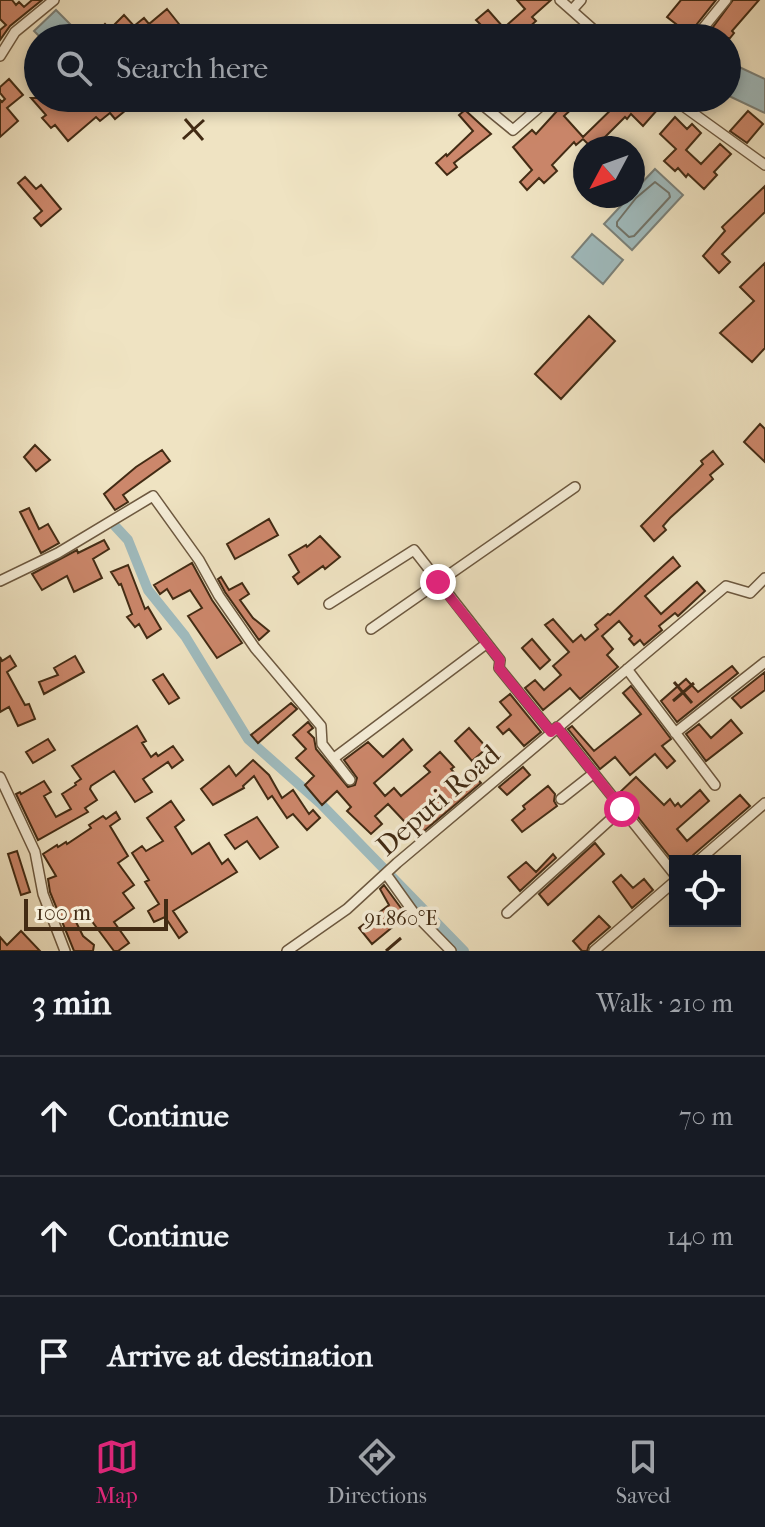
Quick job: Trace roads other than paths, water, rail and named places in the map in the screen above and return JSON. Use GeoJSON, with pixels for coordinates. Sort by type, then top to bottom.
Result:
{"type":"FeatureCollection","features":[{"type":"Feature","properties":{"kind":"street"},"geometry":{"type":"LineString","coordinates":[[25,24],[54,0]]}},
{"type":"Feature","properties":{"kind":"street"},"geometry":{"type":"LineString","coordinates":[[560,0],[588,24]]}},
{"type":"Feature","properties":{"kind":"street"},"geometry":{"type":"LineString","coordinates":[[572,10],[581,0]]}},
{"type":"Feature","properties":{"kind":"street"},"geometry":{"type":"LineString","coordinates":[[706,24],[726,0]]}},
{"type":"Feature","properties":{"kind":"street"},"geometry":{"type":"LineString","coordinates":[[0,56],[15,32],[24,25]]}},
{"type":"Feature","properties":{"kind":"street"},"geometry":{"type":"LineString","coordinates":[[491,112],[513,130],[534,112]]}},
{"type":"Feature","properties":{"kind":"street"},"geometry":{"type":"LineString","coordinates":[[691,112],[765,165]]}},
{"type":"Feature","properties":{"kind":"street"},"geometry":{"type":"LineString","coordinates":[[371,629],[575,487]]}},
{"type":"Feature","properties":{"kind":"street"},"geometry":{"type":"LineString","coordinates":[[0,581],[58,553],[153,496],[199,560],[219,596],[255,648],[321,726],[322,744],[350,780]]}},
{"type":"Feature","properties":{"kind":"street"},"geometry":{"type":"LineString","coordinates":[[329,604],[414,550],[500,660],[499,668],[594,773],[669,870]]}},
{"type":"Feature","properties":{"kind":"street","name":"Deputi Road"},"geometry":{"type":"LineString","coordinates":[[287,951],[347,909],[726,586],[750,593],[765,578]]}},
{"type":"Feature","properties":{"kind":"street"},"geometry":{"type":"LineString","coordinates":[[334,758],[486,644]]}},
{"type":"Feature","properties":{"kind":"street"},"geometry":{"type":"LineString","coordinates":[[675,733],[765,662]]}},
{"type":"Feature","properties":{"kind":"street"},"geometry":{"type":"LineString","coordinates":[[627,669],[715,785]]}},
{"type":"Feature","properties":{"kind":"street"},"geometry":{"type":"LineString","coordinates":[[561,799],[594,773]]}},
{"type":"Feature","properties":{"kind":"street"},"geometry":{"type":"LineString","coordinates":[[0,777],[35,852],[47,909],[65,951]]}},
{"type":"Feature","properties":{"kind":"street"},"geometry":{"type":"LineString","coordinates":[[705,855],[765,803]]}},
{"type":"Feature","properties":{"kind":"street"},"geometry":{"type":"LineString","coordinates":[[507,913],[622,809]]}},
{"type":"Feature","properties":{"kind":"street"},"geometry":{"type":"LineString","coordinates":[[386,874],[414,913],[451,951]]}},
{"type":"Feature","properties":{"kind":"street"},"geometry":{"type":"LineString","coordinates":[[594,951],[669,883]]}},
{"type":"Feature","properties":{"kind":"water"},"geometry":{"type":"Polygon","coordinates":[[[56,10],[70,24],[41,24],[56,10]]]}},
{"type":"Feature","properties":{"kind":"water"},"geometry":{"type":"Polygon","coordinates":[[[741,68],[765,79],[765,113],[741,102],[741,68]]]}},
{"type":"Feature","properties":{"kind":"water"},"geometry":{"type":"Polygon","coordinates":[[[655,169],[683,195],[632,250],[604,224],[619,208],[645,208],[645,179],[655,169]]]}},
{"type":"Feature","properties":{"kind":"water"},"geometry":{"type":"Polygon","coordinates":[[[592,234],[623,260],[603,284],[572,257],[592,234]]]}},
{"type":"Feature","properties":{"kind":"waterway"},"geometry":{"type":"LineString","coordinates":[[115,526],[128,540],[148,590],[185,636],[248,739],[321,804],[464,951]]}}]}
